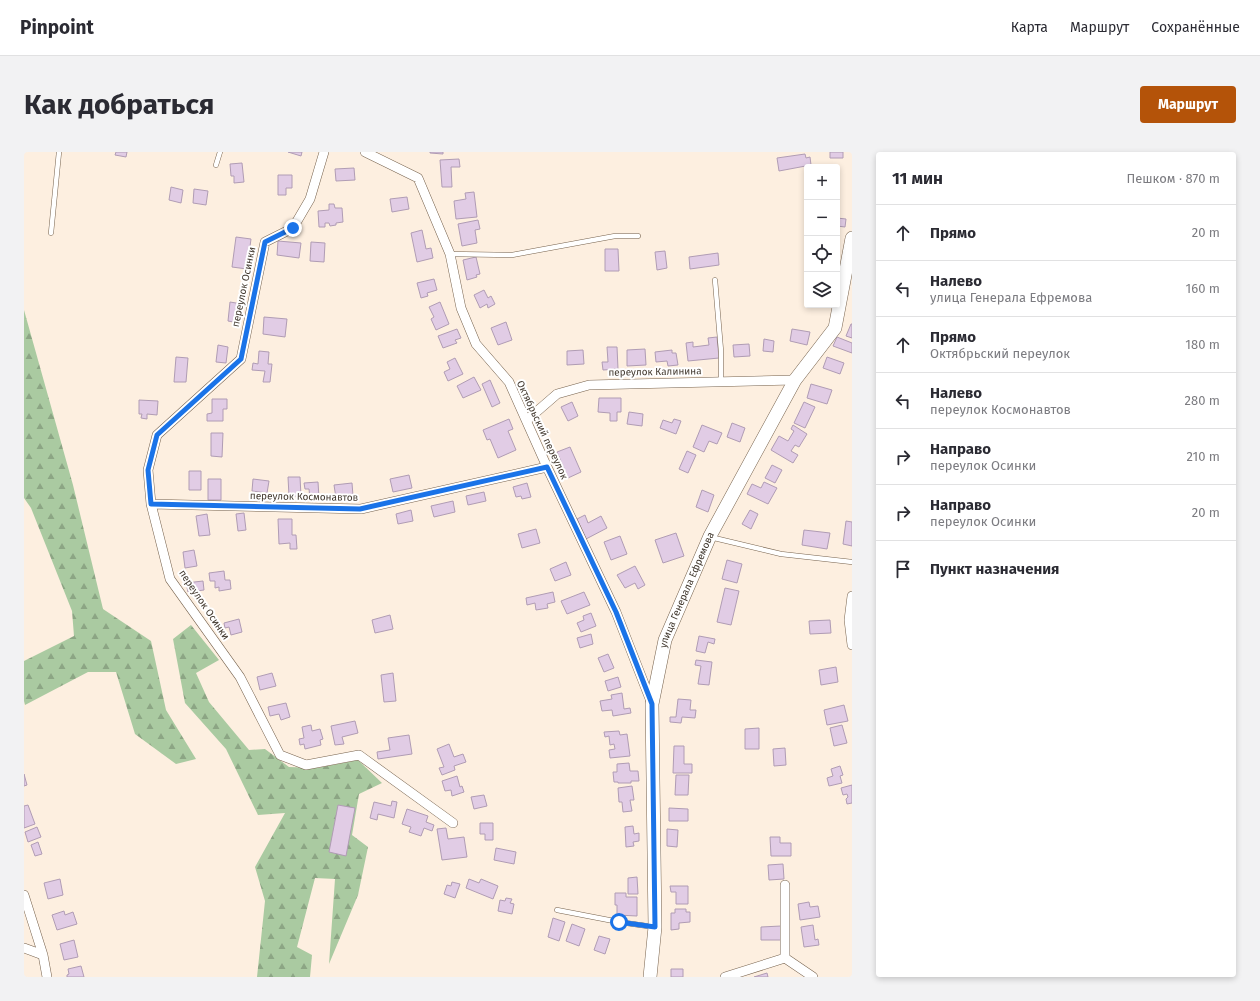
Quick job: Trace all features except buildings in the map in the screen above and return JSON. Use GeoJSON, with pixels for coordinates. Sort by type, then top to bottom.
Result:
{"type":"FeatureCollection","features":[{"type":"Feature","properties":{"kind":"street","name":"переулок Осинки"},"geometry":{"type":"LineString","coordinates":[[324,152],[310,199],[293,228],[265,242],[241,359],[157,435],[148,470],[151,504],[170,579],[240,677],[280,755],[306,765],[359,755],[453,823]]}},
{"type":"Feature","properties":{"kind":"street","name":"Октябрьский переулок"},"geometry":{"type":"LineString","coordinates":[[365,152],[418,178],[450,254],[461,308],[476,344],[509,382],[547,467],[616,612],[652,704]]}},
{"type":"Feature","properties":{"kind":"street","name":"улица Генерала Ефремова"},"geometry":{"type":"LineString","coordinates":[[650,977],[655,927],[652,704],[665,640],[710,536],[795,380],[835,328],[852,238]]}},
{"type":"Feature","properties":{"kind":"street","name":"переулок Калинина"},"geometry":{"type":"LineString","coordinates":[[527,420],[557,394],[589,385],[795,380]]}},
{"type":"Feature","properties":{"kind":"street","name":"переулок Космонавтов"},"geometry":{"type":"LineString","coordinates":[[151,504],[360,509],[547,467]]}},
{"type":"Feature","properties":{"kind":"street"},"geometry":{"type":"LineString","coordinates":[[852,596],[849,620],[852,645]]}},
{"type":"Feature","properties":{"kind":"street"},"geometry":{"type":"LineString","coordinates":[[785,885],[785,958]]}},
{"type":"Feature","properties":{"kind":"street"},"geometry":{"type":"LineString","coordinates":[[24,895],[43,955],[47,977]]}},
{"type":"Feature","properties":{"kind":"street"},"geometry":{"type":"LineString","coordinates":[[24,948],[43,955]]}},
{"type":"Feature","properties":{"kind":"street"},"geometry":{"type":"LineString","coordinates":[[725,977],[785,958]]}},
{"type":"Feature","properties":{"kind":"street"},"geometry":{"type":"LineString","coordinates":[[785,958],[813,977]]}},
{"type":"Feature","properties":{"kind":"lane"},"geometry":{"type":"LineString","coordinates":[[52,233],[59,152]]}},
{"type":"Feature","properties":{"kind":"lane"},"geometry":{"type":"LineString","coordinates":[[216,165],[220,152]]}},
{"type":"Feature","properties":{"kind":"lane"},"geometry":{"type":"LineString","coordinates":[[450,254],[512,255],[615,236],[638,236]]}},
{"type":"Feature","properties":{"kind":"lane"},"geometry":{"type":"LineString","coordinates":[[715,280],[721,351],[721,382]]}},
{"type":"Feature","properties":{"kind":"lane"},"geometry":{"type":"LineString","coordinates":[[710,536],[782,554],[852,562]]}},
{"type":"Feature","properties":{"kind":"lane"},"geometry":{"type":"LineString","coordinates":[[557,910],[619,922],[655,927]]}},
{"type":"Feature","properties":{"kind":"green space"},"geometry":{"type":"Polygon","coordinates":[[[24,310],[73,485],[103,609],[151,641],[166,710],[196,759],[176,764],[135,734],[116,672],[88,672],[25,705],[24,661],[74,636],[72,611],[31,508],[24,498],[24,310]]]}},
{"type":"Feature","properties":{"kind":"green space"},"geometry":{"type":"Polygon","coordinates":[[[191,625],[219,660],[196,673],[209,702],[249,750],[265,749],[289,767],[317,768],[358,760],[382,783],[359,794],[352,835],[368,847],[358,895],[329,964],[335,879],[315,878],[297,947],[312,955],[310,977],[257,977],[265,901],[255,867],[285,813],[258,815],[226,749],[185,703],[173,639],[191,625]]]}},
{"type":"Feature","properties":{"kind":"route"},"geometry":{"type":"LineString","coordinates":[[293,228],[265,242],[241,359],[157,435],[148,470],[151,504],[360,509],[547,467],[616,612],[652,704],[655,927],[619,922]]}}]}
